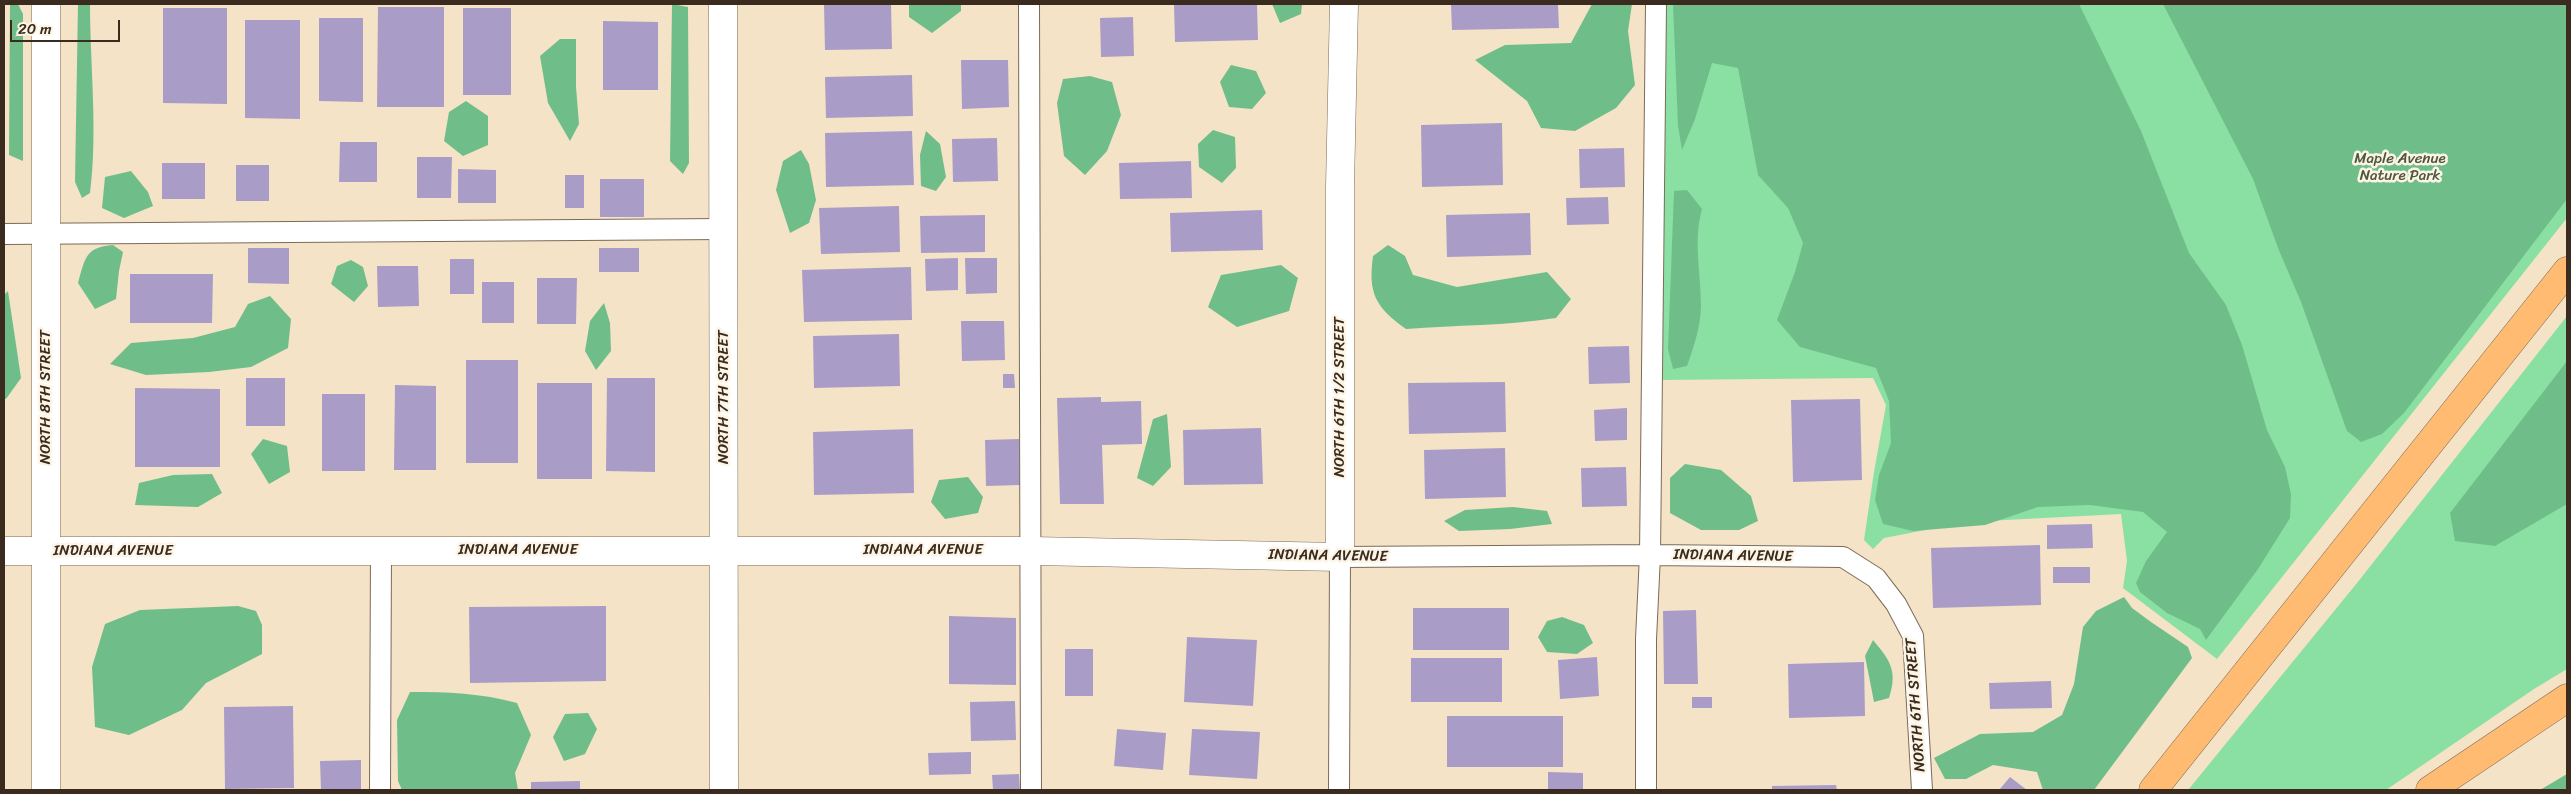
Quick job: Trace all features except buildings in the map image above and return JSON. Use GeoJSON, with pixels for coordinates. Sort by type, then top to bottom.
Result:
{"type":"FeatureCollection","features":[{"type":"Feature","properties":{"kind":"main road"},"geometry":{"type":"LineString","coordinates":[[2153,790],[2567,271]]}},
{"type":"Feature","properties":{"kind":"main road"},"geometry":{"type":"LineString","coordinates":[[2430,790],[2567,698]]}},
{"type":"Feature","properties":{"kind":"street","name":"NORTH 8TH STREET"},"geometry":{"type":"LineString","coordinates":[[46,4],[46,790]]}},
{"type":"Feature","properties":{"kind":"street","name":"NORTH 7TH STREET"},"geometry":{"type":"LineString","coordinates":[[723,4],[724,790]]}},
{"type":"Feature","properties":{"kind":"street","name":"NORTH 6TH 1/2 STREET"},"geometry":{"type":"LineString","coordinates":[[1340,557],[1340,186],[1344,4]]}},
{"type":"Feature","properties":{"kind":"street","name":"INDIANA AVENUE"},"geometry":{"type":"LineString","coordinates":[[4,552],[381,550],[1032,551],[1340,557]]}},
{"type":"Feature","properties":{"kind":"lane"},"geometry":{"type":"LineString","coordinates":[[1029,4],[1032,551],[1031,790]]}},
{"type":"Feature","properties":{"kind":"lane"},"geometry":{"type":"LineString","coordinates":[[1646,790],[1646,639],[1650,555],[1656,4]]}},
{"type":"Feature","properties":{"kind":"lane"},"geometry":{"type":"LineString","coordinates":[[4,234],[724,229]]}},
{"type":"Feature","properties":{"kind":"lane"},"geometry":{"type":"LineString","coordinates":[[380,790],[381,550]]}},
{"type":"Feature","properties":{"kind":"lane","name":"INDIANA AVENUE"},"geometry":{"type":"LineString","coordinates":[[1340,557],[1650,555],[1843,557]]}},
{"type":"Feature","properties":{"kind":"lane","name":"NORTH 6TH 1/2 STREET"},"geometry":{"type":"LineString","coordinates":[[1339,790],[1340,557]]}},
{"type":"Feature","properties":{"kind":"lane","name":"NORTH 6TH STREET"},"geometry":{"type":"LineString","coordinates":[[1843,557],[1876,578],[1896,604],[1913,636],[1922,790]]}},
{"type":"Feature","properties":{"kind":"green space"},"geometry":{"type":"Polygon","coordinates":[[[10,4],[18,4],[23,14],[23,161],[9,155],[10,4]]]}},
{"type":"Feature","properties":{"kind":"green space"},"geometry":{"type":"Polygon","coordinates":[[[78,4],[90,4],[94,123],[90,193],[82,198],[75,182],[78,4]]]}},
{"type":"Feature","properties":{"kind":"green space"},"geometry":{"type":"Polygon","coordinates":[[[672,4],[688,7],[689,163],[683,174],[670,161],[672,4]]]}},
{"type":"Feature","properties":{"kind":"green space"},"geometry":{"type":"Polygon","coordinates":[[[909,4],[961,4],[961,11],[932,33],[909,17],[909,4]]]}},
{"type":"Feature","properties":{"kind":"green space"},"geometry":{"type":"Polygon","coordinates":[[[1272,4],[1302,4],[1301,14],[1280,23],[1272,4]]]}},
{"type":"Feature","properties":{"kind":"green space"},"geometry":{"type":"Polygon","coordinates":[[[1592,4],[1632,4],[1628,31],[1635,85],[1616,108],[1575,131],[1541,128],[1527,101],[1475,60],[1505,45],[1571,43],[1592,4]]]}},
{"type":"Feature","properties":{"kind":"green space"},"geometry":{"type":"Polygon","coordinates":[[[1663,4],[2567,4],[2567,218],[2217,659],[2123,588],[2127,561],[2121,514],[1967,522],[1884,538],[1873,549],[1864,540],[1886,405],[1873,378],[1659,380],[1663,4]]]}},
{"type":"Feature","properties":{"kind":"green space"},"geometry":{"type":"Polygon","coordinates":[[[1673,4],[2079,4],[2141,131],[2189,253],[2226,305],[2242,345],[2267,430],[2285,467],[2291,494],[2290,518],[2258,569],[2206,640],[2200,629],[2167,613],[2140,592],[2136,583],[2146,561],[2167,532],[2143,512],[2090,505],[2038,507],[1985,525],[1913,531],[1883,524],[1875,500],[1879,475],[1891,443],[1889,401],[1876,368],[1800,347],[1777,320],[1795,272],[1803,243],[1788,208],[1758,175],[1738,68],[1712,63],[1695,119],[1682,150],[1678,126],[1673,4]]]}},
{"type":"Feature","properties":{"kind":"green space","name":"Maple Avenue Nature Park"},"geometry":{"type":"Polygon","coordinates":[[[2163,4],[2567,4],[2567,199],[2404,413],[2382,434],[2361,442],[2347,431],[2301,302],[2278,248],[2253,179],[2163,4]]]}},
{"type":"Feature","properties":{"kind":"green space"},"geometry":{"type":"Polygon","coordinates":[[[560,39],[576,39],[576,87],[579,124],[570,141],[548,103],[540,56],[560,39]]]}},
{"type":"Feature","properties":{"kind":"green space"},"geometry":{"type":"Polygon","coordinates":[[[1231,65],[1256,71],[1266,93],[1252,109],[1229,107],[1220,82],[1231,65]]]}},
{"type":"Feature","properties":{"kind":"green space"},"geometry":{"type":"Polygon","coordinates":[[[1090,76],[1112,82],[1121,115],[1107,151],[1085,175],[1064,156],[1057,103],[1063,79],[1090,76]]]}},
{"type":"Feature","properties":{"kind":"green space"},"geometry":{"type":"Polygon","coordinates":[[[466,101],[488,116],[488,145],[463,156],[444,141],[449,112],[466,101]]]}},
{"type":"Feature","properties":{"kind":"green space"},"geometry":{"type":"Polygon","coordinates":[[[1213,130],[1235,137],[1236,168],[1222,183],[1199,167],[1198,144],[1213,130]]]}},
{"type":"Feature","properties":{"kind":"green space"},"geometry":{"type":"Polygon","coordinates":[[[926,131],[940,144],[946,177],[936,191],[921,186],[920,155],[926,131]]]}},
{"type":"Feature","properties":{"kind":"green space"},"geometry":{"type":"Polygon","coordinates":[[[801,150],[809,164],[816,200],[809,223],[790,233],[776,190],[783,161],[801,150]]]}},
{"type":"Feature","properties":{"kind":"green space"},"geometry":{"type":"Polygon","coordinates":[[[131,171],[148,192],[153,206],[124,218],[102,208],[105,177],[131,171]]]}},
{"type":"Feature","properties":{"kind":"green space"},"geometry":{"type":"Polygon","coordinates":[[[1687,190],[1702,209],[1698,233],[1701,313],[1697,336],[1687,366],[1673,369],[1668,349],[1674,191],[1687,190]]]}},
{"type":"Feature","properties":{"kind":"green space"},"geometry":{"type":"Polygon","coordinates":[[[113,245],[123,252],[116,299],[95,309],[78,283],[80,275],[85,261],[91,252],[97,248],[113,245]]]}},
{"type":"Feature","properties":{"kind":"green space"},"geometry":{"type":"Polygon","coordinates":[[[1388,245],[1405,256],[1413,275],[1457,287],[1547,272],[1571,299],[1556,318],[1500,324],[1406,329],[1387,314],[1373,290],[1373,256],[1388,245]]]}},
{"type":"Feature","properties":{"kind":"green space"},"geometry":{"type":"Polygon","coordinates":[[[351,260],[363,267],[368,286],[354,302],[331,284],[337,266],[351,260]]]}},
{"type":"Feature","properties":{"kind":"green space"},"geometry":{"type":"Polygon","coordinates":[[[1281,265],[1298,278],[1289,311],[1237,327],[1208,307],[1221,275],[1281,265]]]}},
{"type":"Feature","properties":{"kind":"green space"},"geometry":{"type":"Polygon","coordinates":[[[8,291],[21,378],[6,399],[4,398],[4,295],[8,291]]]}},
{"type":"Feature","properties":{"kind":"green space"},"geometry":{"type":"Polygon","coordinates":[[[270,296],[291,319],[288,348],[251,367],[209,372],[146,375],[110,364],[131,343],[193,338],[235,327],[248,304],[270,296]]]}},
{"type":"Feature","properties":{"kind":"green space"},"geometry":{"type":"Polygon","coordinates":[[[604,303],[610,323],[611,351],[596,370],[585,351],[590,321],[604,303]]]}},
{"type":"Feature","properties":{"kind":"green space"},"geometry":{"type":"Polygon","coordinates":[[[2567,316],[2567,669],[2534,689],[2386,790],[2188,790],[2357,583],[2567,316]]]}},
{"type":"Feature","properties":{"kind":"green space"},"geometry":{"type":"Polygon","coordinates":[[[2567,361],[2567,504],[2495,546],[2455,541],[2450,513],[2567,361]]]}},
{"type":"Feature","properties":{"kind":"green space"},"geometry":{"type":"Polygon","coordinates":[[[1167,414],[1171,467],[1153,486],[1137,478],[1153,419],[1167,414]]]}},
{"type":"Feature","properties":{"kind":"green space"},"geometry":{"type":"Polygon","coordinates":[[[263,439],[287,446],[290,472],[269,484],[251,454],[263,439]]]}},
{"type":"Feature","properties":{"kind":"green space"},"geometry":{"type":"Polygon","coordinates":[[[1685,464],[1721,470],[1751,496],[1758,521],[1739,530],[1701,530],[1670,513],[1670,478],[1685,464]]]}},
{"type":"Feature","properties":{"kind":"green space"},"geometry":{"type":"Polygon","coordinates":[[[212,474],[222,493],[198,507],[135,505],[139,483],[173,475],[212,474]]]}},
{"type":"Feature","properties":{"kind":"green space"},"geometry":{"type":"Polygon","coordinates":[[[968,477],[983,497],[978,513],[945,519],[931,502],[939,480],[968,477]]]}},
{"type":"Feature","properties":{"kind":"green space"},"geometry":{"type":"Polygon","coordinates":[[[1513,507],[1547,511],[1552,524],[1510,529],[1459,531],[1444,521],[1465,510],[1513,507]]]}},
{"type":"Feature","properties":{"kind":"green space"},"geometry":{"type":"Polygon","coordinates":[[[2124,597],[2132,608],[2188,647],[2192,658],[2094,790],[2043,790],[2037,772],[1993,765],[1966,779],[1945,779],[1934,758],[1980,734],[2033,732],[2062,715],[2074,684],[2083,627],[2096,611],[2124,597]]]}},
{"type":"Feature","properties":{"kind":"green space"},"geometry":{"type":"Polygon","coordinates":[[[238,606],[256,611],[262,625],[262,654],[206,683],[182,710],[129,735],[95,727],[92,667],[105,624],[140,610],[238,606]]]}},
{"type":"Feature","properties":{"kind":"green space"},"geometry":{"type":"Polygon","coordinates":[[[1562,617],[1584,625],[1593,643],[1577,654],[1547,652],[1538,637],[1547,621],[1562,617]]]}},
{"type":"Feature","properties":{"kind":"green space"},"geometry":{"type":"Polygon","coordinates":[[[1873,640],[1891,666],[1893,680],[1889,698],[1874,702],[1865,656],[1873,640]]]}},
{"type":"Feature","properties":{"kind":"green space"},"geometry":{"type":"Polygon","coordinates":[[[410,692],[464,694],[517,703],[531,735],[515,773],[518,790],[402,790],[398,781],[397,720],[410,692]]]}},
{"type":"Feature","properties":{"kind":"green space"},"geometry":{"type":"Polygon","coordinates":[[[588,713],[597,729],[585,754],[564,761],[553,737],[565,714],[588,713]]]}},
{"type":"Feature","properties":{"kind":"green space"},"geometry":{"type":"Polygon","coordinates":[[[2567,774],[2567,790],[2540,790],[2567,774]]]}}]}
